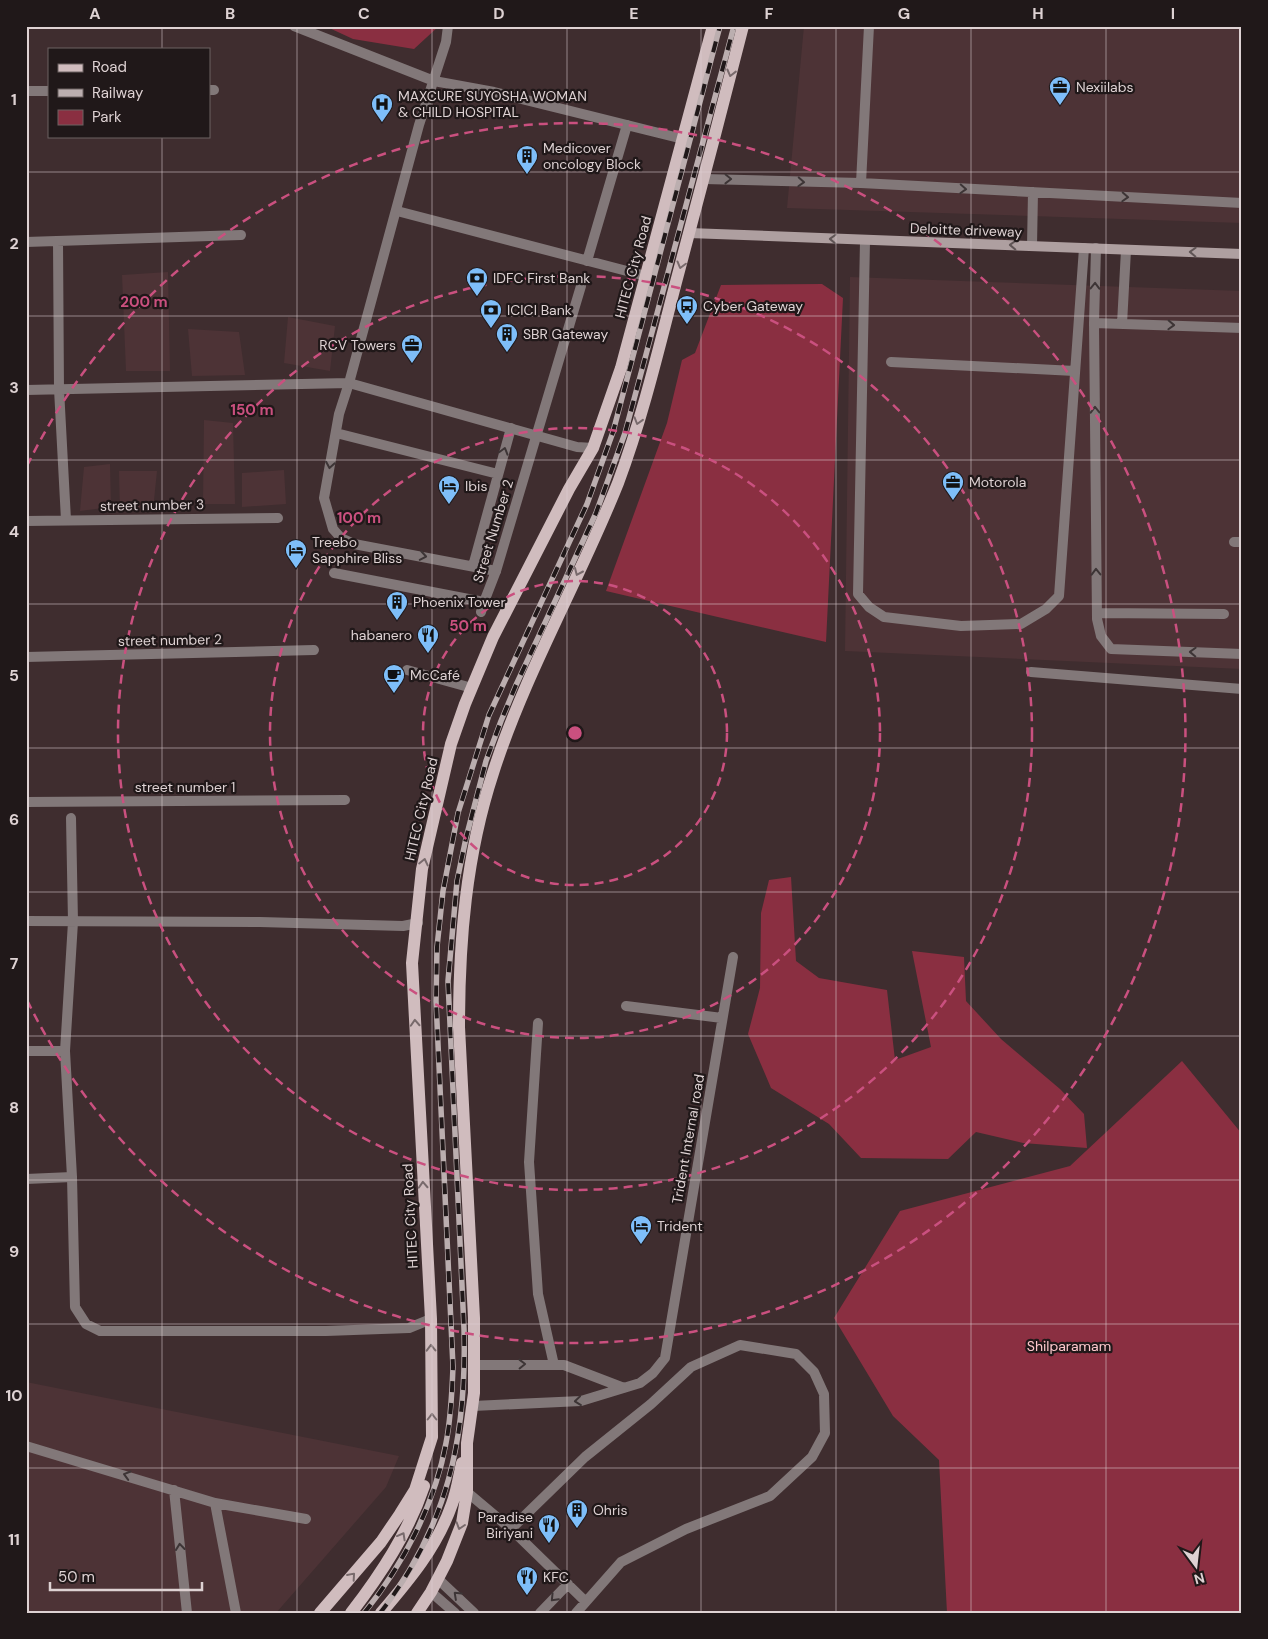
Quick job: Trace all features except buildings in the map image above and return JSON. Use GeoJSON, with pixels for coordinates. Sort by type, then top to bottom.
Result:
{"type":"FeatureCollection","features":[{"type":"Feature","properties":{"kind":"main road","name":"HITEC City Road"},"geometry":{"type":"LineString","coordinates":[[320,1613],[381,1542],[400,1514],[415,1490],[432,1437],[430,1319],[412,963],[418,923],[422,869],[446,763],[451,744],[493,637],[593,448],[621,368],[713,26]]}},
{"type":"Feature","properties":{"kind":"main road"},"geometry":{"type":"LineString","coordinates":[[381,1613],[415,1574],[431,1549],[452,1504],[467,1443],[473,1406],[474,1318],[459,1027],[460,948],[469,872],[492,773],[515,714],[618,483],[650,378],[743,26]]}},
{"type":"Feature","properties":{"kind":"main road"},"geometry":{"type":"LineString","coordinates":[[351,1613],[378,1578],[416,1510],[424,1487],[432,1437]]}},
{"type":"Feature","properties":{"kind":"main road"},"geometry":{"type":"LineString","coordinates":[[417,1613],[438,1579],[462,1523],[467,1492],[467,1443]]}},
{"type":"Feature","properties":{"kind":"street"},"geometry":{"type":"LineString","coordinates":[[294,26],[434,81],[494,92],[683,139]]}},
{"type":"Feature","properties":{"kind":"street"},"geometry":{"type":"LineString","coordinates":[[448,26],[446,42],[419,125],[397,211],[348,384],[336,433],[324,498],[333,529],[341,538],[354,544],[496,570]]}},
{"type":"Feature","properties":{"kind":"street"},"geometry":{"type":"LineString","coordinates":[[861,183],[869,26]]}},
{"type":"Feature","properties":{"kind":"street"},"geometry":{"type":"LineString","coordinates":[[26,91],[48,91]]}},
{"type":"Feature","properties":{"kind":"street"},"geometry":{"type":"LineString","coordinates":[[587,261],[627,126]]}},
{"type":"Feature","properties":{"kind":"street"},"geometry":{"type":"LineString","coordinates":[[704,179],[861,183],[1242,203]]}},
{"type":"Feature","properties":{"kind":"street"},"geometry":{"type":"LineString","coordinates":[[1032,246],[1033,192]]}},
{"type":"Feature","properties":{"kind":"street"},"geometry":{"type":"LineString","coordinates":[[397,211],[646,276]]}},
{"type":"Feature","properties":{"kind":"street","name":"Deloitte driveway"},"geometry":{"type":"LineString","coordinates":[[689,233],[1242,254]]}},
{"type":"Feature","properties":{"kind":"street"},"geometry":{"type":"LineString","coordinates":[[26,242],[241,235]]}},
{"type":"Feature","properties":{"kind":"street"},"geometry":{"type":"LineString","coordinates":[[865,240],[858,594],[868,607],[884,617],[961,626],[1021,624],[1046,609],[1058,596],[1084,248]]}},
{"type":"Feature","properties":{"kind":"street"},"geometry":{"type":"LineString","coordinates":[[58,242],[59,389],[66,520]]}},
{"type":"Feature","properties":{"kind":"street"},"geometry":{"type":"LineString","coordinates":[[1096,248],[1094,323],[1097,613],[1101,636],[1111,649],[1242,654]]}},
{"type":"Feature","properties":{"kind":"street"},"geometry":{"type":"LineString","coordinates":[[1122,324],[1126,250]]}},
{"type":"Feature","properties":{"kind":"street","name":"Street Number 2"},"geometry":{"type":"LineString","coordinates":[[339,585],[337,574],[482,607],[496,570],[581,286]]}},
{"type":"Feature","properties":{"kind":"street"},"geometry":{"type":"LineString","coordinates":[[1094,323],[1242,328]]}},
{"type":"Feature","properties":{"kind":"street"},"geometry":{"type":"LineString","coordinates":[[891,362],[1075,371]]}},
{"type":"Feature","properties":{"kind":"street"},"geometry":{"type":"LineString","coordinates":[[26,390],[348,384],[577,447],[593,448]]}},
{"type":"Feature","properties":{"kind":"street"},"geometry":{"type":"LineString","coordinates":[[473,566],[510,428]]}},
{"type":"Feature","properties":{"kind":"street"},"geometry":{"type":"LineString","coordinates":[[336,433],[498,474]]}},
{"type":"Feature","properties":{"kind":"street","name":"street number 3"},"geometry":{"type":"LineString","coordinates":[[26,521],[278,518]]}},
{"type":"Feature","properties":{"kind":"street"},"geometry":{"type":"LineString","coordinates":[[1097,613],[1224,614]]}},
{"type":"Feature","properties":{"kind":"street","name":"street number 2"},"geometry":{"type":"LineString","coordinates":[[26,657],[314,650]]}},
{"type":"Feature","properties":{"kind":"street"},"geometry":{"type":"LineString","coordinates":[[407,670],[472,688]]}},
{"type":"Feature","properties":{"kind":"street"},"geometry":{"type":"LineString","coordinates":[[1031,672],[1242,689]]}},
{"type":"Feature","properties":{"kind":"street","name":"street number 1"},"geometry":{"type":"LineString","coordinates":[[26,802],[345,800]]}},
{"type":"Feature","properties":{"kind":"street"},"geometry":{"type":"LineString","coordinates":[[71,818],[73,922],[66,1051],[72,1176],[75,1307],[86,1324],[100,1331],[400,1329],[409,1328],[430,1319]]}},
{"type":"Feature","properties":{"kind":"street"},"geometry":{"type":"LineString","coordinates":[[26,921],[260,922],[403,926],[418,923]]}},
{"type":"Feature","properties":{"kind":"street","name":"Trident Internal road"},"geometry":{"type":"LineString","coordinates":[[473,1406],[581,1401],[640,1383],[653,1373],[665,1358],[733,957]]}},
{"type":"Feature","properties":{"kind":"street"},"geometry":{"type":"LineString","coordinates":[[626,1006],[722,1018]]}},
{"type":"Feature","properties":{"kind":"street"},"geometry":{"type":"LineString","coordinates":[[538,1023],[529,1162],[538,1294],[554,1364]]}},
{"type":"Feature","properties":{"kind":"street"},"geometry":{"type":"LineString","coordinates":[[26,1050],[66,1051]]}},
{"type":"Feature","properties":{"kind":"street"},"geometry":{"type":"LineString","coordinates":[[26,1179],[72,1176]]}},
{"type":"Feature","properties":{"kind":"street"},"geometry":{"type":"LineString","coordinates":[[511,1529],[584,1457],[651,1404],[690,1367],[740,1345],[796,1354],[814,1372],[824,1394],[825,1433],[812,1457],[770,1496],[686,1529],[621,1562],[576,1613]]}},
{"type":"Feature","properties":{"kind":"street"},"geometry":{"type":"LineString","coordinates":[[474,1365],[564,1365],[624,1388]]}},
{"type":"Feature","properties":{"kind":"street"},"geometry":{"type":"LineString","coordinates":[[26,1446],[215,1503],[306,1520]]}},
{"type":"Feature","properties":{"kind":"street"},"geometry":{"type":"LineString","coordinates":[[174,1490],[187,1613]]}},
{"type":"Feature","properties":{"kind":"street"},"geometry":{"type":"LineString","coordinates":[[467,1492],[511,1529],[585,1601]]}},
{"type":"Feature","properties":{"kind":"street"},"geometry":{"type":"LineString","coordinates":[[215,1503],[236,1613]]}},
{"type":"Feature","properties":{"kind":"street"},"geometry":{"type":"LineString","coordinates":[[438,1579],[474,1613]]}},
{"type":"Feature","properties":{"kind":"street"},"geometry":{"type":"LineString","coordinates":[[540,1613],[568,1584]]}},
{"type":"Feature","properties":{"kind":"street"},"geometry":{"type":"LineString","coordinates":[[431,1592],[455,1613]]}},
{"type":"Feature","properties":{"kind":"shaded area"},"geometry":{"type":"Polygon","coordinates":[[[804,26],[1242,26],[1242,223],[787,208],[804,26]]]}},
{"type":"Feature","properties":{"kind":"shaded area"},"geometry":{"type":"Polygon","coordinates":[[[168,272],[170,371],[126,371],[122,275],[168,272]]]}},
{"type":"Feature","properties":{"kind":"shaded area"},"geometry":{"type":"Polygon","coordinates":[[[850,277],[1242,291],[1242,669],[845,651],[850,277]]]}},
{"type":"Feature","properties":{"kind":"shaded area"},"geometry":{"type":"Polygon","coordinates":[[[288,317],[335,326],[330,371],[284,363],[288,317]]]}},
{"type":"Feature","properties":{"kind":"shaded area"},"geometry":{"type":"Polygon","coordinates":[[[188,329],[239,332],[245,375],[192,376],[188,329]]]}},
{"type":"Feature","properties":{"kind":"shaded area"},"geometry":{"type":"Polygon","coordinates":[[[204,420],[233,423],[235,504],[203,504],[204,420]]]}},
{"type":"Feature","properties":{"kind":"shaded area"},"geometry":{"type":"Polygon","coordinates":[[[110,464],[111,507],[80,511],[84,467],[110,464]]]}},
{"type":"Feature","properties":{"kind":"shaded area"},"geometry":{"type":"Polygon","coordinates":[[[284,470],[286,504],[242,507],[242,473],[284,470]]]}},
{"type":"Feature","properties":{"kind":"shaded area"},"geometry":{"type":"Polygon","coordinates":[[[119,471],[157,471],[153,510],[120,511],[119,471]]]}},
{"type":"Feature","properties":{"kind":"shaded area"},"geometry":{"type":"Polygon","coordinates":[[[26,1382],[399,1456],[386,1487],[276,1613],[26,1613],[26,1382]]]}},
{"type":"Feature","properties":{"kind":"green space"},"geometry":{"type":"Polygon","coordinates":[[[325,26],[439,26],[414,49],[353,39],[325,26]]]}},
{"type":"Feature","properties":{"kind":"green space"},"geometry":{"type":"Polygon","coordinates":[[[822,284],[843,298],[826,642],[606,591],[667,423],[682,360],[695,353],[721,285],[822,284]]]}},
{"type":"Feature","properties":{"kind":"green space"},"geometry":{"type":"Polygon","coordinates":[[[791,877],[796,961],[819,978],[887,990],[895,1060],[931,1047],[912,951],[964,957],[966,1001],[1001,1039],[1060,1089],[1084,1114],[1087,1148],[1023,1143],[976,1132],[948,1159],[861,1158],[829,1124],[771,1088],[748,1034],[760,988],[761,913],[769,880],[791,877]]]}},
{"type":"Feature","properties":{"kind":"green space","name":"Shilparamam"},"geometry":{"type":"Polygon","coordinates":[[[1182,1061],[1242,1134],[1242,1613],[947,1613],[939,1460],[893,1416],[834,1318],[900,1211],[1070,1166],[1182,1061]]]}},
{"type":"Feature","properties":{"kind":"railway"},"geometry":{"type":"LineString","coordinates":[[364,1613],[392,1575],[426,1511],[441,1466],[449,1424],[453,1367],[436,1001],[437,947],[443,891],[458,813],[489,715],[587,504],[613,432],[720,26]]}},
{"type":"Feature","properties":{"kind":"railway"},"geometry":{"type":"LineString","coordinates":[[380,1613],[403,1580],[422,1547],[437,1513],[449,1479],[462,1407],[464,1329],[448,981],[457,881],[466,838],[486,761],[501,721],[596,513],[625,433],[734,26]]}},
{"type":"Feature","properties":{"kind":"place","name":"Nexiilabs"},"geometry":{"type":"Point","coordinates":[1060,106]}},
{"type":"Feature","properties":{"kind":"place","name":"MAXCURE SUYOSHA WOMAN & CHILD HOSPITAL"},"geometry":{"type":"Point","coordinates":[382,123]}},
{"type":"Feature","properties":{"kind":"place","name":"Medicover oncology Block"},"geometry":{"type":"Point","coordinates":[527,175]}},
{"type":"Feature","properties":{"kind":"place","name":"IDFC First Bank"},"geometry":{"type":"Point","coordinates":[477,297]}},
{"type":"Feature","properties":{"kind":"place","name":"Cyber Gateway"},"geometry":{"type":"Point","coordinates":[687,325]}},
{"type":"Feature","properties":{"kind":"place","name":"ICICI Bank"},"geometry":{"type":"Point","coordinates":[491,329]}},
{"type":"Feature","properties":{"kind":"place","name":"SBR Gateway"},"geometry":{"type":"Point","coordinates":[507,353]}},
{"type":"Feature","properties":{"kind":"place","name":"RCV Towers"},"geometry":{"type":"Point","coordinates":[412,364]}},
{"type":"Feature","properties":{"kind":"place","name":"Motorola"},"geometry":{"type":"Point","coordinates":[953,501]}},
{"type":"Feature","properties":{"kind":"place","name":"Ibis"},"geometry":{"type":"Point","coordinates":[449,505]}},
{"type":"Feature","properties":{"kind":"place","name":"Treebo Sapphire Bliss"},"geometry":{"type":"Point","coordinates":[296,569]}},
{"type":"Feature","properties":{"kind":"place","name":"Phoenix Tower"},"geometry":{"type":"Point","coordinates":[397,621]}},
{"type":"Feature","properties":{"kind":"place","name":"habanero"},"geometry":{"type":"Point","coordinates":[428,654]}},
{"type":"Feature","properties":{"kind":"place","name":"McCafé"},"geometry":{"type":"Point","coordinates":[394,694]}},
{"type":"Feature","properties":{"kind":"place","name":"Trident"},"geometry":{"type":"Point","coordinates":[641,1245]}},
{"type":"Feature","properties":{"kind":"place","name":"Ohris"},"geometry":{"type":"Point","coordinates":[577,1529]}},
{"type":"Feature","properties":{"kind":"place","name":"Paradise Biriyani"},"geometry":{"type":"Point","coordinates":[549,1544]}},
{"type":"Feature","properties":{"kind":"place","name":"KFC"},"geometry":{"type":"Point","coordinates":[527,1596]}}]}
